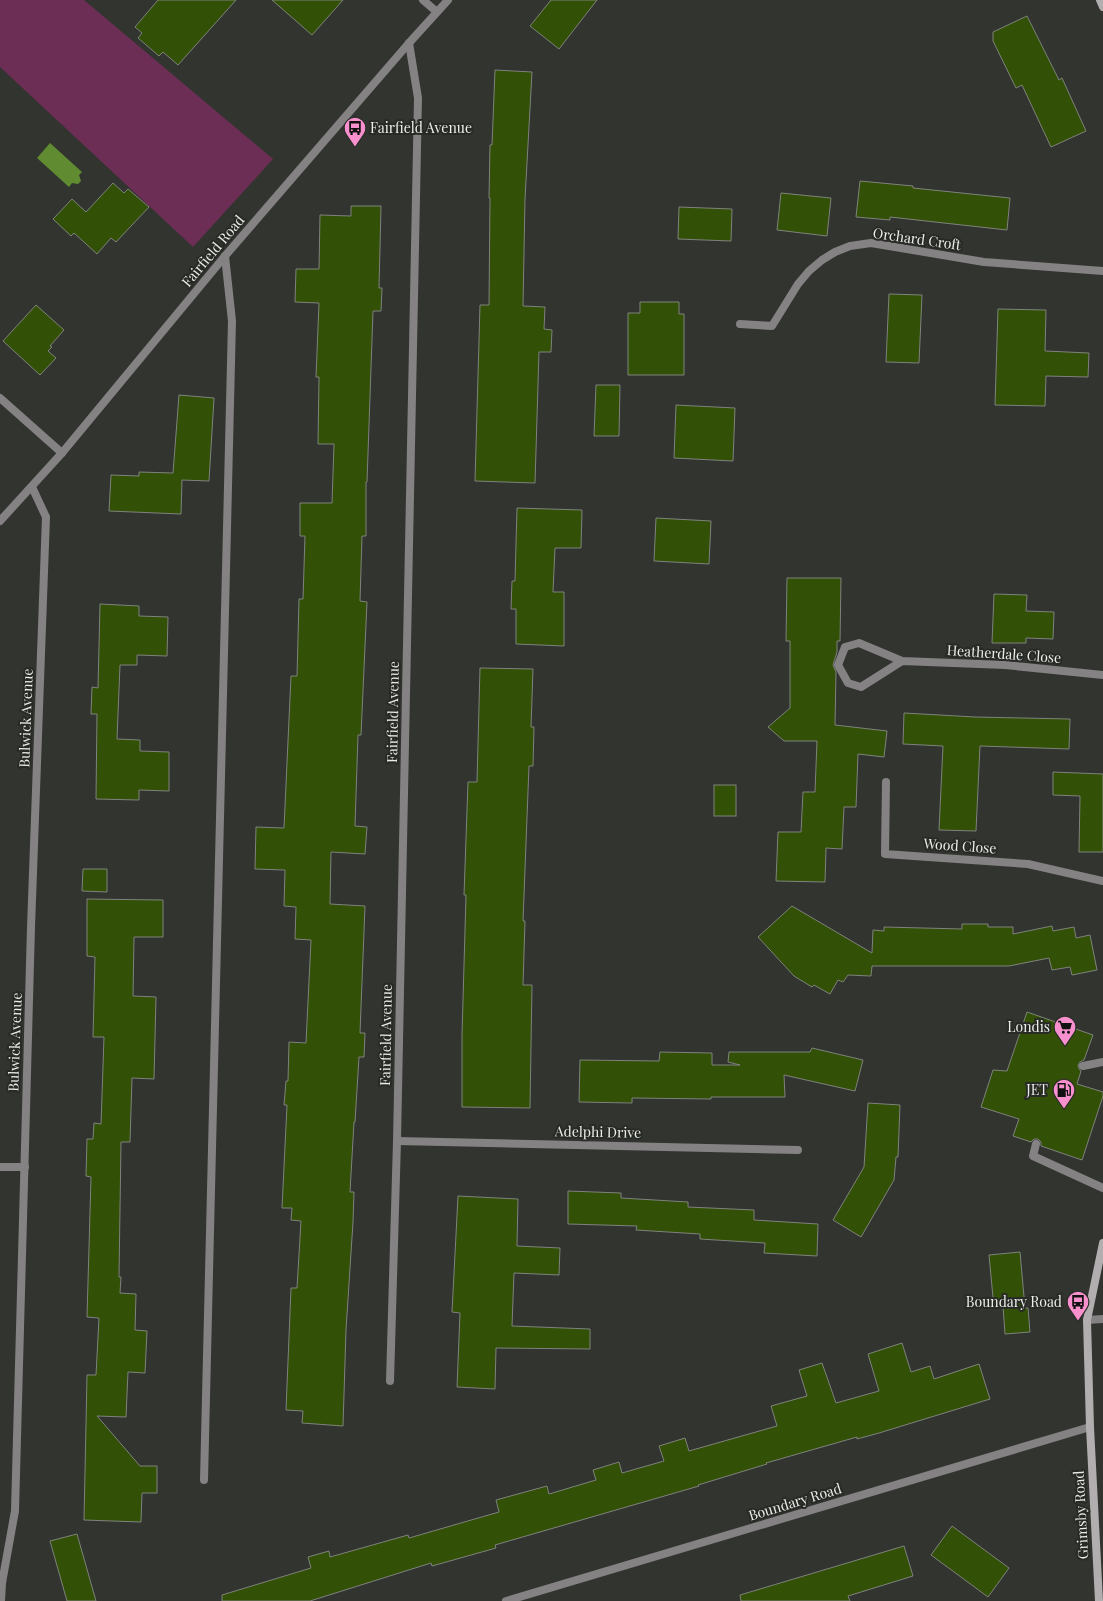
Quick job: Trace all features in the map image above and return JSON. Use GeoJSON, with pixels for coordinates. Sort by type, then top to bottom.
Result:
{"type":"FeatureCollection","features":[{"type":"Feature","properties":{"kind":"main road"},"geometry":{"type":"LineString","coordinates":[[1100,0],[1103,7]]}},
{"type":"Feature","properties":{"kind":"main road","name":"Grimsby Road"},"geometry":{"type":"LineString","coordinates":[[1099,1601],[1090,1427],[1087,1320],[1103,1243]]}},
{"type":"Feature","properties":{"kind":"street"},"geometry":{"type":"LineString","coordinates":[[423,0],[437,12]]}},
{"type":"Feature","properties":{"kind":"street","name":"Fairfield Road"},"geometry":{"type":"LineString","coordinates":[[0,521],[62,453],[226,256],[409,43],[448,0]]}},
{"type":"Feature","properties":{"kind":"street","name":"Fairfield Avenue"},"geometry":{"type":"LineString","coordinates":[[390,1381],[397,1141],[418,98],[409,43]]}},
{"type":"Feature","properties":{"kind":"street","name":"Orchard Croft"},"geometry":{"type":"LineString","coordinates":[[740,324],[772,326],[798,284],[809,271],[822,260],[835,252],[850,246],[871,243],[984,262],[1103,271]]}},
{"type":"Feature","properties":{"kind":"street"},"geometry":{"type":"LineString","coordinates":[[204,1480],[232,321],[226,256]]}},
{"type":"Feature","properties":{"kind":"street"},"geometry":{"type":"LineString","coordinates":[[0,398],[62,453]]}},
{"type":"Feature","properties":{"kind":"street","name":"Bulwick Avenue"},"geometry":{"type":"LineString","coordinates":[[1,1601],[2,1583],[16,1511],[25,1168],[46,517],[32,486]]}},
{"type":"Feature","properties":{"kind":"street","name":"Heatherdale Close"},"geometry":{"type":"LineString","coordinates":[[902,661],[861,687],[848,683],[838,665],[845,647],[859,643],[902,661],[1005,665],[1103,675]]}},
{"type":"Feature","properties":{"kind":"street","name":"Wood Close"},"geometry":{"type":"LineString","coordinates":[[886,782],[885,854],[1028,864],[1103,881]]}},
{"type":"Feature","properties":{"kind":"street"},"geometry":{"type":"LineString","coordinates":[[1083,1066],[1103,1062]]}},
{"type":"Feature","properties":{"kind":"street","name":"Adelphi Drive"},"geometry":{"type":"LineString","coordinates":[[397,1141],[798,1150]]}},
{"type":"Feature","properties":{"kind":"street"},"geometry":{"type":"LineString","coordinates":[[1036,1144],[1033,1156],[1103,1188]]}},
{"type":"Feature","properties":{"kind":"street"},"geometry":{"type":"LineString","coordinates":[[0,1167],[25,1168]]}},
{"type":"Feature","properties":{"kind":"street"},"geometry":{"type":"LineString","coordinates":[[1087,1320],[1103,1319]]}},
{"type":"Feature","properties":{"kind":"street","name":"Boundary Road"},"geometry":{"type":"LineString","coordinates":[[506,1601],[535,1597],[1090,1427]]}},
{"type":"Feature","properties":{"kind":"shaded area"},"geometry":{"type":"Polygon","coordinates":[[[0,0],[84,0],[273,159],[193,247],[0,67],[0,0]]]}},
{"type":"Feature","properties":{"kind":"shaded area"},"geometry":{"type":"Polygon","coordinates":[[[50,143],[82,172],[79,175],[81,181],[78,184],[72,183],[69,187],[37,158],[50,143]]]}},
{"type":"Feature","properties":{"kind":"building"},"geometry":{"type":"Polygon","coordinates":[[[158,0],[236,0],[178,65],[163,52],[159,56],[138,38],[142,33],[135,27],[158,0]]]}},
{"type":"Feature","properties":{"kind":"building"},"geometry":{"type":"Polygon","coordinates":[[[272,0],[343,0],[312,35],[272,0]]]}},
{"type":"Feature","properties":{"kind":"building"},"geometry":{"type":"Polygon","coordinates":[[[551,0],[597,0],[559,49],[530,26],[551,0]]]}},
{"type":"Feature","properties":{"kind":"building"},"geometry":{"type":"Polygon","coordinates":[[[1027,16],[1059,80],[1062,78],[1086,131],[1051,147],[1022,85],[1016,88],[993,41],[993,32],[1027,16]]]}},
{"type":"Feature","properties":{"kind":"building"},"geometry":{"type":"Polygon","coordinates":[[[495,70],[532,72],[525,199],[523,306],[545,307],[544,329],[552,330],[551,352],[539,352],[535,483],[475,481],[480,305],[489,305],[490,145],[492,145],[495,70]]]}},
{"type":"Feature","properties":{"kind":"building"},"geometry":{"type":"Polygon","coordinates":[[[860,181],[1010,198],[1007,230],[890,217],[890,220],[856,217],[860,181]]]}},
{"type":"Feature","properties":{"kind":"building"},"geometry":{"type":"Polygon","coordinates":[[[113,183],[124,193],[128,189],[149,207],[116,242],[111,238],[97,254],[74,233],[71,236],[53,219],[72,199],[86,212],[113,183]]]}},
{"type":"Feature","properties":{"kind":"building"},"geometry":{"type":"Polygon","coordinates":[[[781,193],[831,198],[827,236],[777,230],[781,193]]]}},
{"type":"Feature","properties":{"kind":"building"},"geometry":{"type":"Polygon","coordinates":[[[351,206],[381,206],[379,288],[382,288],[381,311],[373,311],[366,482],[366,536],[362,536],[360,601],[367,602],[361,735],[358,735],[355,826],[367,827],[365,854],[331,852],[330,904],[365,906],[360,1033],[365,1033],[364,1057],[359,1057],[350,1192],[354,1192],[346,1330],[343,1426],[302,1423],[303,1411],[286,1410],[291,1288],[297,1288],[301,1221],[291,1220],[292,1208],[282,1208],[287,1105],[284,1105],[286,1081],[288,1081],[289,1042],[306,1043],[311,940],[295,939],[296,907],[284,906],[285,870],[255,869],[256,827],[284,828],[291,676],[297,676],[299,599],[303,599],[305,536],[300,536],[300,503],[332,503],[334,444],[318,444],[319,377],[316,377],[319,303],[295,302],[296,269],[319,269],[320,215],[351,216],[351,206]]]}},
{"type":"Feature","properties":{"kind":"building"},"geometry":{"type":"Polygon","coordinates":[[[679,207],[732,209],[731,241],[678,239],[679,207]]]}},
{"type":"Feature","properties":{"kind":"building"},"geometry":{"type":"Polygon","coordinates":[[[889,294],[922,295],[919,363],[886,362],[889,294]]]}},
{"type":"Feature","properties":{"kind":"building"},"geometry":{"type":"Polygon","coordinates":[[[640,302],[679,302],[679,314],[684,314],[684,375],[628,375],[628,313],[640,313],[640,302]]]}},
{"type":"Feature","properties":{"kind":"building"},"geometry":{"type":"Polygon","coordinates":[[[36,305],[64,330],[50,346],[52,347],[48,351],[56,358],[40,375],[3,341],[36,305]]]}},
{"type":"Feature","properties":{"kind":"building"},"geometry":{"type":"Polygon","coordinates":[[[998,309],[1046,310],[1045,351],[1089,353],[1088,377],[1046,376],[1045,406],[995,405],[998,309]]]}},
{"type":"Feature","properties":{"kind":"building"},"geometry":{"type":"Polygon","coordinates":[[[596,385],[620,385],[619,436],[594,436],[596,385]]]}},
{"type":"Feature","properties":{"kind":"building"},"geometry":{"type":"Polygon","coordinates":[[[179,395],[214,398],[209,481],[182,480],[181,514],[109,511],[111,475],[139,476],[139,472],[173,473],[179,395]]]}},
{"type":"Feature","properties":{"kind":"building"},"geometry":{"type":"Polygon","coordinates":[[[676,405],[735,408],[733,461],[674,458],[676,405]]]}},
{"type":"Feature","properties":{"kind":"building"},"geometry":{"type":"Polygon","coordinates":[[[517,508],[582,510],[581,548],[555,548],[553,592],[564,592],[564,646],[516,644],[516,609],[511,609],[512,581],[515,581],[517,508]]]}},
{"type":"Feature","properties":{"kind":"building"},"geometry":{"type":"Polygon","coordinates":[[[656,518],[711,521],[709,564],[654,561],[656,518]]]}},
{"type":"Feature","properties":{"kind":"building"},"geometry":{"type":"Polygon","coordinates":[[[787,578],[841,578],[840,641],[837,641],[837,652],[833,665],[836,672],[835,725],[887,731],[884,757],[858,754],[856,807],[844,807],[842,849],[826,848],[825,882],[776,881],[778,832],[801,832],[803,792],[815,792],[817,741],[784,741],[768,727],[790,708],[790,641],[786,641],[787,578]]]}},
{"type":"Feature","properties":{"kind":"building"},"geometry":{"type":"Polygon","coordinates":[[[994,594],[1027,595],[1026,611],[1054,612],[1053,639],[1026,638],[1026,643],[992,643],[994,594]]]}},
{"type":"Feature","properties":{"kind":"building"},"geometry":{"type":"Polygon","coordinates":[[[100,604],[139,606],[139,616],[168,617],[167,656],[137,655],[137,665],[120,665],[117,739],[140,740],[140,751],[169,752],[169,791],[139,790],[139,800],[96,799],[97,714],[91,714],[92,687],[98,688],[100,604]]]}},
{"type":"Feature","properties":{"kind":"building"},"geometry":{"type":"Polygon","coordinates":[[[480,668],[533,669],[531,727],[534,727],[533,766],[529,766],[523,921],[525,921],[523,985],[532,985],[530,1108],[462,1107],[462,1035],[466,895],[464,895],[468,782],[477,782],[480,668]]]}},
{"type":"Feature","properties":{"kind":"building"},"geometry":{"type":"Polygon","coordinates":[[[904,713],[975,717],[1070,719],[1069,749],[980,746],[976,831],[939,830],[943,746],[903,744],[904,713]]]}},
{"type":"Feature","properties":{"kind":"building"},"geometry":{"type":"Polygon","coordinates":[[[1053,772],[1103,774],[1103,852],[1079,852],[1080,796],[1053,795],[1053,772]]]}},
{"type":"Feature","properties":{"kind":"building"},"geometry":{"type":"Polygon","coordinates":[[[714,785],[736,785],[736,816],[714,816],[714,785]]]}},
{"type":"Feature","properties":{"kind":"building"},"geometry":{"type":"Polygon","coordinates":[[[83,869],[107,869],[107,892],[82,891],[83,869]]]}},
{"type":"Feature","properties":{"kind":"building"},"geometry":{"type":"Polygon","coordinates":[[[87,899],[163,900],[163,937],[134,937],[133,996],[156,997],[154,1079],[132,1078],[130,1142],[121,1142],[120,1293],[136,1294],[135,1330],[147,1331],[145,1373],[128,1372],[126,1417],[97,1416],[140,1466],[157,1466],[157,1493],[142,1493],[141,1522],[84,1520],[87,1375],[96,1375],[99,1318],[87,1317],[91,1177],[86,1176],[87,1139],[93,1139],[94,1123],[101,1124],[104,1037],[93,1037],[95,957],[87,956],[87,899]]]}},
{"type":"Feature","properties":{"kind":"building"},"geometry":{"type":"Polygon","coordinates":[[[792,906],[872,953],[873,930],[884,931],[884,927],[962,929],[962,924],[988,924],[988,927],[1013,927],[1013,934],[1052,926],[1053,931],[1074,927],[1076,938],[1090,935],[1097,970],[1072,975],[1070,967],[1052,970],[1049,958],[1009,966],[872,966],[871,976],[848,975],[843,982],[838,980],[830,994],[814,985],[812,987],[794,976],[758,937],[792,906]]]}},
{"type":"Feature","properties":{"kind":"building"},"geometry":{"type":"Polygon","coordinates":[[[1027,1012],[1093,1035],[1084,1060],[1078,1065],[1081,1071],[1077,1084],[1103,1092],[1103,1096],[1082,1160],[1041,1146],[1041,1142],[1038,1139],[1034,1139],[1031,1142],[1013,1136],[1019,1119],[981,1107],[993,1070],[1007,1071],[1027,1012]]]}},
{"type":"Feature","properties":{"kind":"building"},"geometry":{"type":"Polygon","coordinates":[[[812,1048],[863,1060],[855,1091],[784,1075],[785,1097],[711,1097],[711,1099],[632,1098],[632,1103],[579,1102],[580,1060],[659,1061],[660,1052],[712,1053],[712,1065],[740,1065],[728,1062],[729,1052],[810,1052],[812,1048]]]}},
{"type":"Feature","properties":{"kind":"building"},"geometry":{"type":"Polygon","coordinates":[[[868,1103],[900,1105],[898,1157],[896,1157],[894,1180],[861,1237],[833,1220],[864,1167],[868,1103]]]}},
{"type":"Feature","properties":{"kind":"building"},"geometry":{"type":"Polygon","coordinates":[[[568,1191],[621,1193],[621,1198],[688,1202],[688,1207],[754,1210],[754,1220],[818,1224],[817,1256],[764,1253],[765,1243],[700,1239],[700,1234],[636,1230],[637,1226],[568,1224],[568,1191]]]}},
{"type":"Feature","properties":{"kind":"building"},"geometry":{"type":"Polygon","coordinates":[[[458,1196],[518,1199],[517,1246],[560,1248],[559,1275],[514,1273],[512,1326],[590,1329],[590,1349],[496,1348],[495,1389],[457,1387],[460,1313],[452,1312],[458,1196]]]}},
{"type":"Feature","properties":{"kind":"building"},"geometry":{"type":"Polygon","coordinates":[[[1020,1252],[1025,1308],[1028,1308],[1030,1332],[1005,1334],[1003,1307],[994,1308],[989,1255],[1020,1252]]]}},
{"type":"Feature","properties":{"kind":"building"},"geometry":{"type":"Polygon","coordinates":[[[902,1343],[911,1372],[930,1366],[934,1379],[979,1364],[990,1399],[879,1433],[857,1439],[857,1437],[766,1463],[767,1464],[698,1485],[699,1486],[495,1545],[496,1548],[432,1566],[431,1563],[310,1601],[222,1601],[222,1595],[311,1568],[308,1557],[329,1551],[330,1557],[408,1535],[409,1538],[499,1512],[496,1500],[547,1486],[549,1494],[596,1480],[593,1470],[619,1462],[622,1473],[664,1461],[659,1446],[685,1438],[689,1451],[777,1426],[771,1406],[807,1396],[799,1370],[822,1363],[836,1403],[879,1391],[868,1354],[902,1343]]]}},
{"type":"Feature","properties":{"kind":"building"},"geometry":{"type":"Polygon","coordinates":[[[952,1526],[1009,1568],[988,1597],[931,1555],[952,1526]]]}},
{"type":"Feature","properties":{"kind":"building"},"geometry":{"type":"Polygon","coordinates":[[[77,1534],[96,1601],[67,1601],[50,1541],[77,1534]]]}},
{"type":"Feature","properties":{"kind":"building"},"geometry":{"type":"Polygon","coordinates":[[[904,1546],[913,1576],[848,1596],[850,1601],[741,1601],[740,1595],[904,1546]]]}},
{"type":"Feature","properties":{"kind":"place","name":"Fairfield Avenue"},"geometry":{"type":"Point","coordinates":[355,148]}},
{"type":"Feature","properties":{"kind":"place","name":"Londis"},"geometry":{"type":"Point","coordinates":[1065,1046]}},
{"type":"Feature","properties":{"kind":"place","name":"JET"},"geometry":{"type":"Point","coordinates":[1064,1110]}},
{"type":"Feature","properties":{"kind":"place","name":"Boundary Road"},"geometry":{"type":"Point","coordinates":[1078,1322]}}]}
